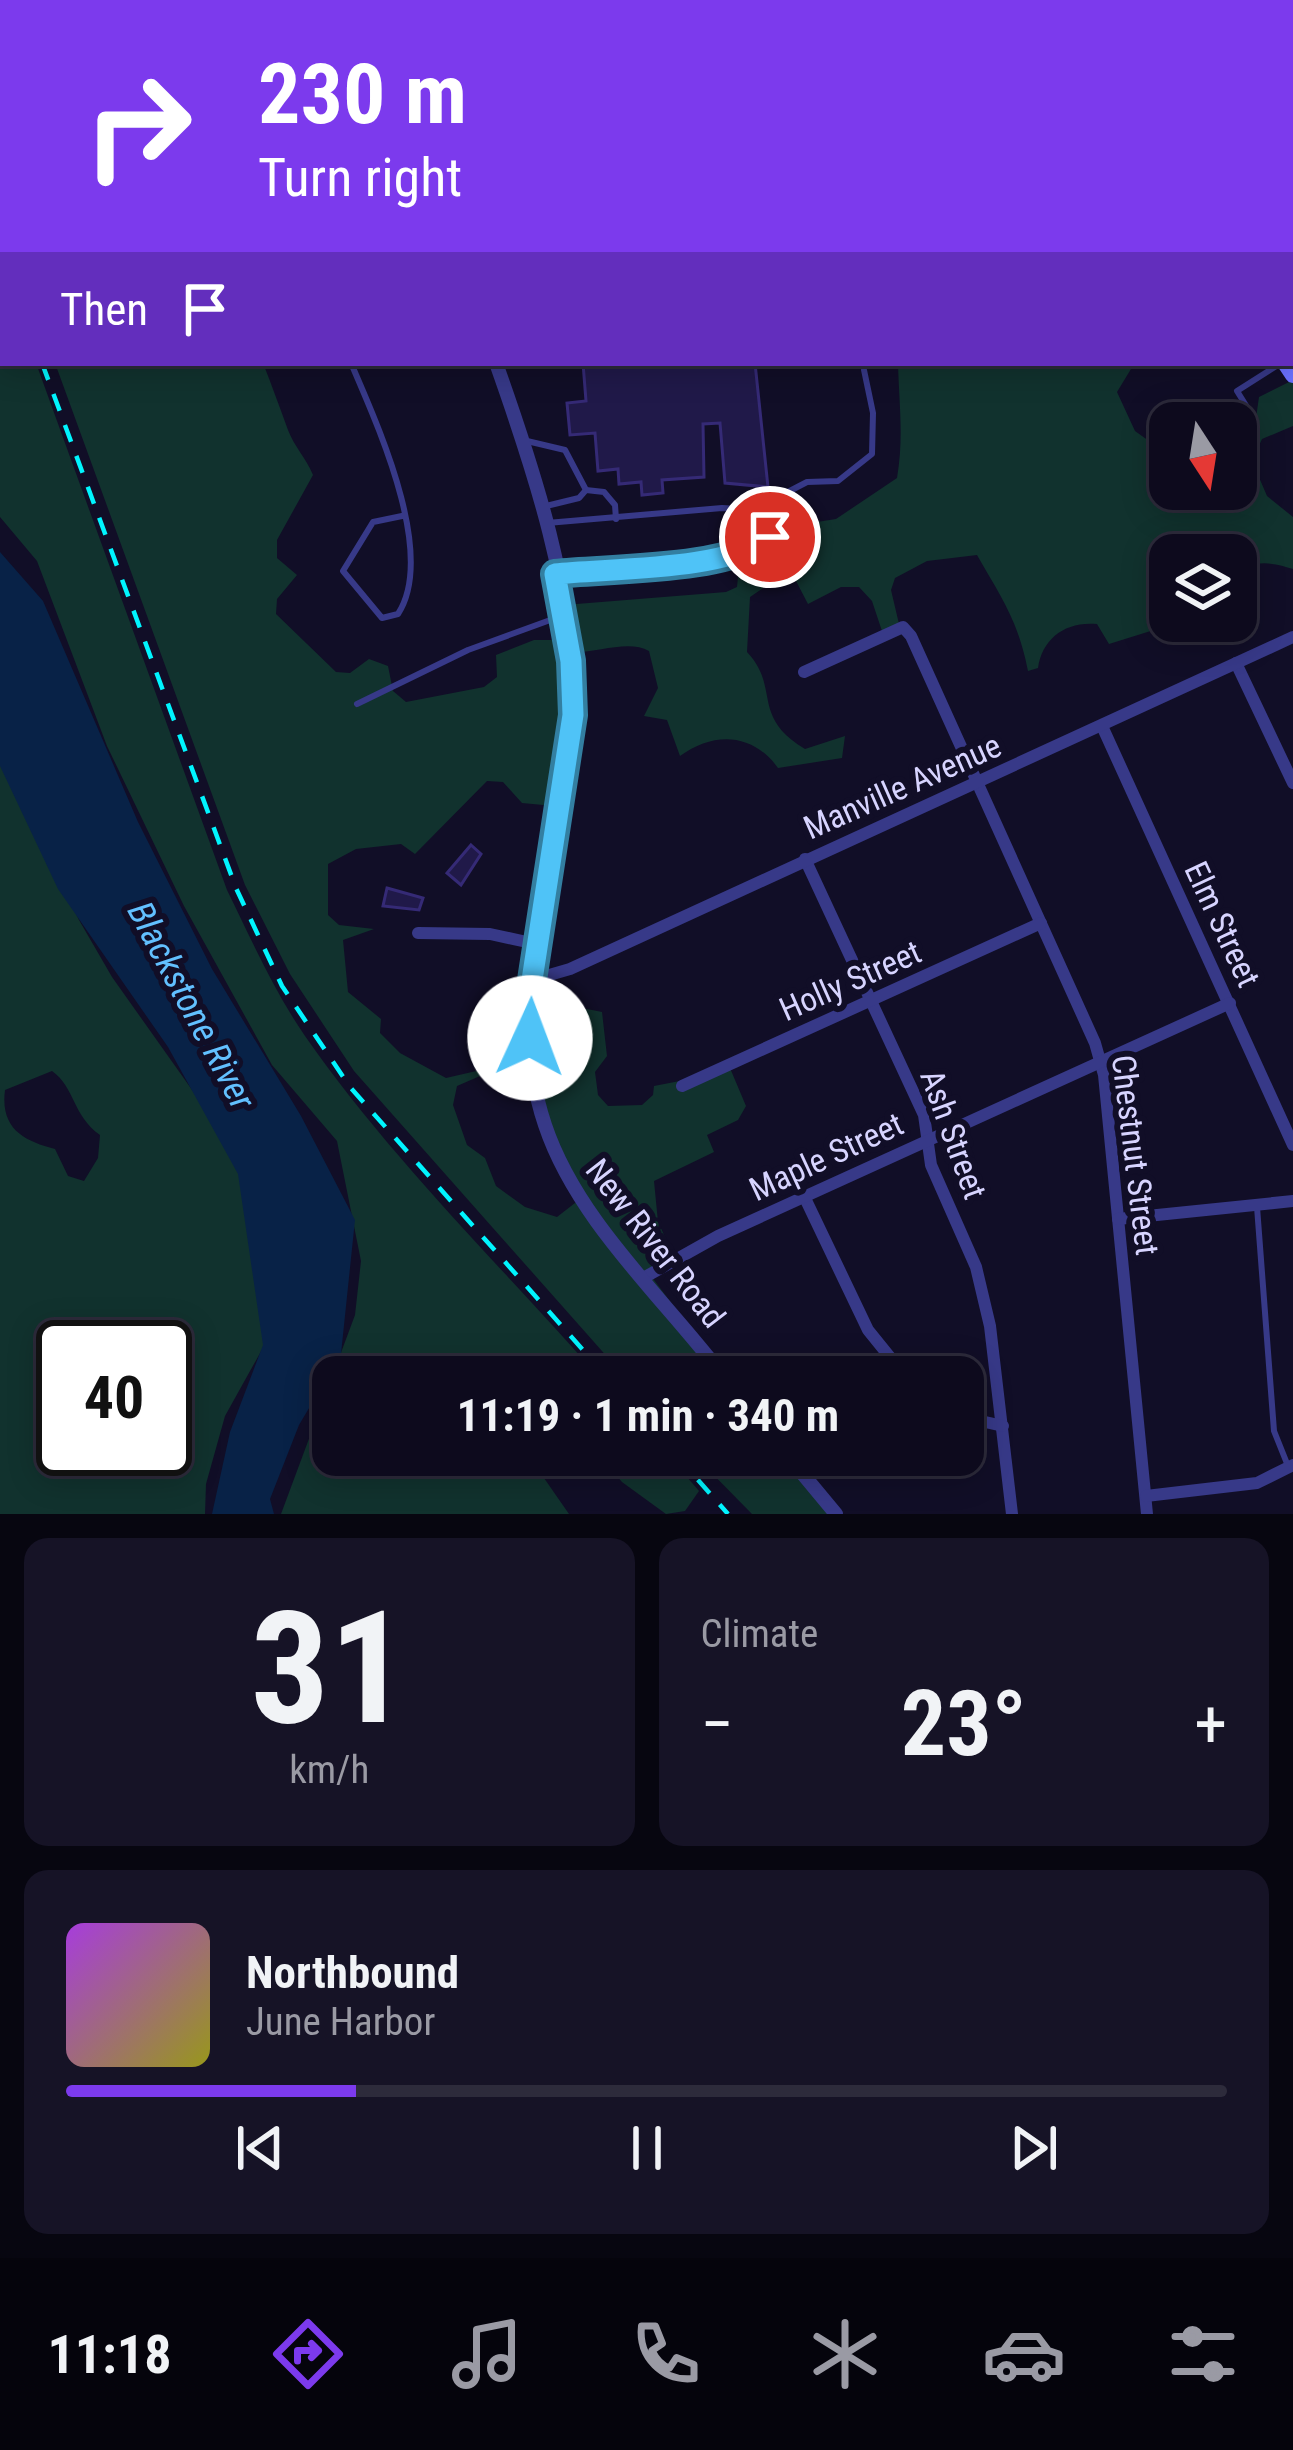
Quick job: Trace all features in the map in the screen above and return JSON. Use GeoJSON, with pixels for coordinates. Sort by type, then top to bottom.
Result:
{"type":"FeatureCollection","features":[{"type":"Feature","properties":{"kind":"street","name":"New River Road"},"geometry":{"type":"LineString","coordinates":[[497,366],[542,515],[564,615],[573,715],[532,980],[534,1083],[544,1125],[564,1170],[707,1356]]}},
{"type":"Feature","properties":{"kind":"street","name":"Chestnut Street"},"geometry":{"type":"LineString","coordinates":[[804,672],[903,627],[1101,1060],[1147,1514]]}},
{"type":"Feature","properties":{"kind":"street","name":"Manville Avenue"},"geometry":{"type":"LineString","coordinates":[[532,980],[570,969],[1293,637]]}},
{"type":"Feature","properties":{"kind":"street"},"geometry":{"type":"LineString","coordinates":[[1236,663],[1293,783]]}},
{"type":"Feature","properties":{"kind":"street","name":"Elm Street"},"geometry":{"type":"LineString","coordinates":[[1102,726],[1293,1145]]}},
{"type":"Feature","properties":{"kind":"street","name":"Ash Street"},"geometry":{"type":"LineString","coordinates":[[805,859],[924,1115],[931,1166],[982,1285],[1012,1514]]}},
{"type":"Feature","properties":{"kind":"street","name":"Holly Street"},"geometry":{"type":"LineString","coordinates":[[682,1086],[1041,923]]}},
{"type":"Feature","properties":{"kind":"street"},"geometry":{"type":"LineString","coordinates":[[418,933],[490,934],[536,944]]}},
{"type":"Feature","properties":{"kind":"street","name":"Maple Street"},"geometry":{"type":"LineString","coordinates":[[645,1277],[804,1196],[1230,1003]]}},
{"type":"Feature","properties":{"kind":"street"},"geometry":{"type":"LineString","coordinates":[[804,1196],[868,1330],[889,1356]]}},
{"type":"Feature","properties":{"kind":"street"},"geometry":{"type":"LineString","coordinates":[[1118,1219],[1293,1201]]}},
{"type":"Feature","properties":{"kind":"street"},"geometry":{"type":"LineString","coordinates":[[984,1422],[1003,1426]]}},
{"type":"Feature","properties":{"kind":"street"},"geometry":{"type":"LineString","coordinates":[[1146,1496],[1257,1483],[1291,1465]]}},
{"type":"Feature","properties":{"kind":"street"},"geometry":{"type":"LineString","coordinates":[[804,1476],[836,1514]]}},
{"type":"Feature","properties":{"kind":"lane"},"geometry":{"type":"LineString","coordinates":[[352,366],[384,440],[403,516],[414,569],[398,614],[382,618],[343,572],[373,522],[403,516]]}},
{"type":"Feature","properties":{"kind":"lane"},"geometry":{"type":"LineString","coordinates":[[1244,402],[1237,391],[1278,366]]}},
{"type":"Feature","properties":{"kind":"lane"},"geometry":{"type":"LineString","coordinates":[[763,515],[782,495],[807,482],[838,482],[872,454],[873,413],[864,370]]}},
{"type":"Feature","properties":{"kind":"lane"},"geometry":{"type":"LineString","coordinates":[[522,442],[536,440],[565,450],[586,490],[612,498],[616,519]]}},
{"type":"Feature","properties":{"kind":"lane"},"geometry":{"type":"LineString","coordinates":[[542,515],[586,490]]}},
{"type":"Feature","properties":{"kind":"lane"},"geometry":{"type":"LineString","coordinates":[[542,515],[616,519],[722,508],[763,515],[771,523],[770,537],[754,550],[555,574]]}},
{"type":"Feature","properties":{"kind":"lane"},"geometry":{"type":"LineString","coordinates":[[357,704],[468,650],[564,615]]}},
{"type":"Feature","properties":{"kind":"lane"},"geometry":{"type":"LineString","coordinates":[[1256,1204],[1274,1431],[1291,1465]]}},
{"type":"Feature","properties":{"kind":"green space"},"geometry":{"type":"Polygon","coordinates":[[[0,366],[37,366],[227,890],[273,983],[305,1036],[373,1125],[580,1356],[340,1356],[355,1315],[361,1261],[337,1141],[272,1065],[184,906],[107,746],[37,561],[0,517],[0,366]]]}},
{"type":"Feature","properties":{"kind":"green space"},"geometry":{"type":"Polygon","coordinates":[[[56,366],[264,366],[291,436],[313,475],[277,540],[277,558],[297,575],[277,599],[276,614],[336,672],[350,673],[369,659],[388,666],[393,691],[406,702],[484,687],[497,677],[496,655],[534,640],[566,640],[564,605],[726,592],[737,587],[738,577],[772,567],[799,532],[798,525],[836,519],[897,478],[898,366],[1142,366],[1131,369],[1117,392],[1135,431],[1149,441],[1149,510],[1257,510],[1257,473],[1267,496],[1293,517],[1293,569],[1257,564],[1257,534],[1149,534],[1149,632],[1109,644],[1097,624],[1065,629],[1044,648],[1038,668],[1028,671],[1014,623],[977,555],[927,561],[895,578],[891,590],[899,624],[882,631],[872,601],[859,587],[841,587],[808,604],[796,581],[772,582],[750,597],[747,652],[763,678],[771,713],[788,737],[805,749],[845,736],[842,758],[778,768],[757,748],[732,740],[706,742],[680,756],[667,720],[644,716],[658,688],[649,651],[631,646],[570,652],[570,714],[554,806],[522,803],[503,782],[487,781],[415,854],[401,844],[356,849],[328,864],[328,915],[339,925],[374,929],[343,940],[348,992],[381,1019],[380,1033],[400,1053],[446,1078],[485,1069],[487,1073],[457,1086],[453,1105],[467,1145],[485,1158],[496,1186],[525,1207],[557,1217],[584,1196],[551,1126],[536,1052],[533,1000],[573,999],[582,1008],[602,1012],[607,1056],[595,1072],[598,1095],[608,1106],[642,1105],[653,1095],[654,1086],[690,1079],[727,1061],[746,1106],[738,1120],[707,1135],[714,1152],[654,1181],[658,1222],[672,1252],[648,1272],[711,1356],[606,1356],[354,1071],[290,974],[245,885],[56,366]]]}},
{"type":"Feature","properties":{"kind":"green space"},"geometry":{"type":"Polygon","coordinates":[[[1293,380],[1293,426],[1262,439],[1257,450],[1259,397],[1293,380]]]}},
{"type":"Feature","properties":{"kind":"green space"},"geometry":{"type":"Polygon","coordinates":[[[0,755],[79,920],[112,977],[251,1173],[264,1346],[225,1416],[206,1484],[205,1514],[0,1514],[0,755]],[[52,1071],[5,1090],[6,1115],[24,1137],[55,1149],[68,1176],[84,1181],[98,1158],[100,1135],[84,1119],[52,1071]]]}},
{"type":"Feature","properties":{"kind":"green space"},"geometry":{"type":"Polygon","coordinates":[[[312,1431],[312,1476],[543,1476],[569,1514],[281,1514],[312,1431]]]}},
{"type":"Feature","properties":{"kind":"green space"},"geometry":{"type":"Polygon","coordinates":[[[617,1476],[686,1476],[699,1491],[685,1511],[666,1514],[617,1476]]]}},
{"type":"Feature","properties":{"kind":"green space"},"geometry":{"type":"Polygon","coordinates":[[[715,1476],[806,1476],[837,1514],[752,1514],[715,1476]]]}},
{"type":"Feature","properties":{"kind":"water","name":"Blackstone River"},"geometry":{"type":"Polygon","coordinates":[[[0,552],[43,601],[138,822],[212,969],[301,1116],[355,1220],[341,1354],[312,1356],[312,1403],[270,1499],[274,1514],[212,1514],[230,1432],[263,1345],[238,1174],[168,1047],[58,889],[0,766],[0,552]]]}},
{"type":"Feature","properties":{"kind":"building"},"geometry":{"type":"Polygon","coordinates":[[[583,366],[755,366],[768,487],[725,483],[720,423],[703,424],[704,477],[662,480],[663,493],[642,495],[641,482],[619,484],[618,469],[598,471],[595,433],[570,435],[567,403],[586,401],[583,366]]]}},
{"type":"Feature","properties":{"kind":"building"},"geometry":{"type":"Polygon","coordinates":[[[471,845],[481,854],[461,885],[447,873],[471,845]]]}},
{"type":"Feature","properties":{"kind":"building"},"geometry":{"type":"Polygon","coordinates":[[[387,888],[423,898],[419,910],[383,906],[387,888]]]}},
{"type":"Feature","properties":{"kind":"railway"},"geometry":{"type":"LineString","coordinates":[[43,366],[236,888],[282,986],[350,1087],[588,1356]]}},
{"type":"Feature","properties":{"kind":"railway"},"geometry":{"type":"LineString","coordinates":[[695,1476],[728,1514]]}},
{"type":"Feature","properties":{"kind":"route"},"geometry":{"type":"LineString","coordinates":[[530,1038],[532,980],[573,715],[571,661],[555,574],[708,558],[754,550],[770,537]]}}]}
